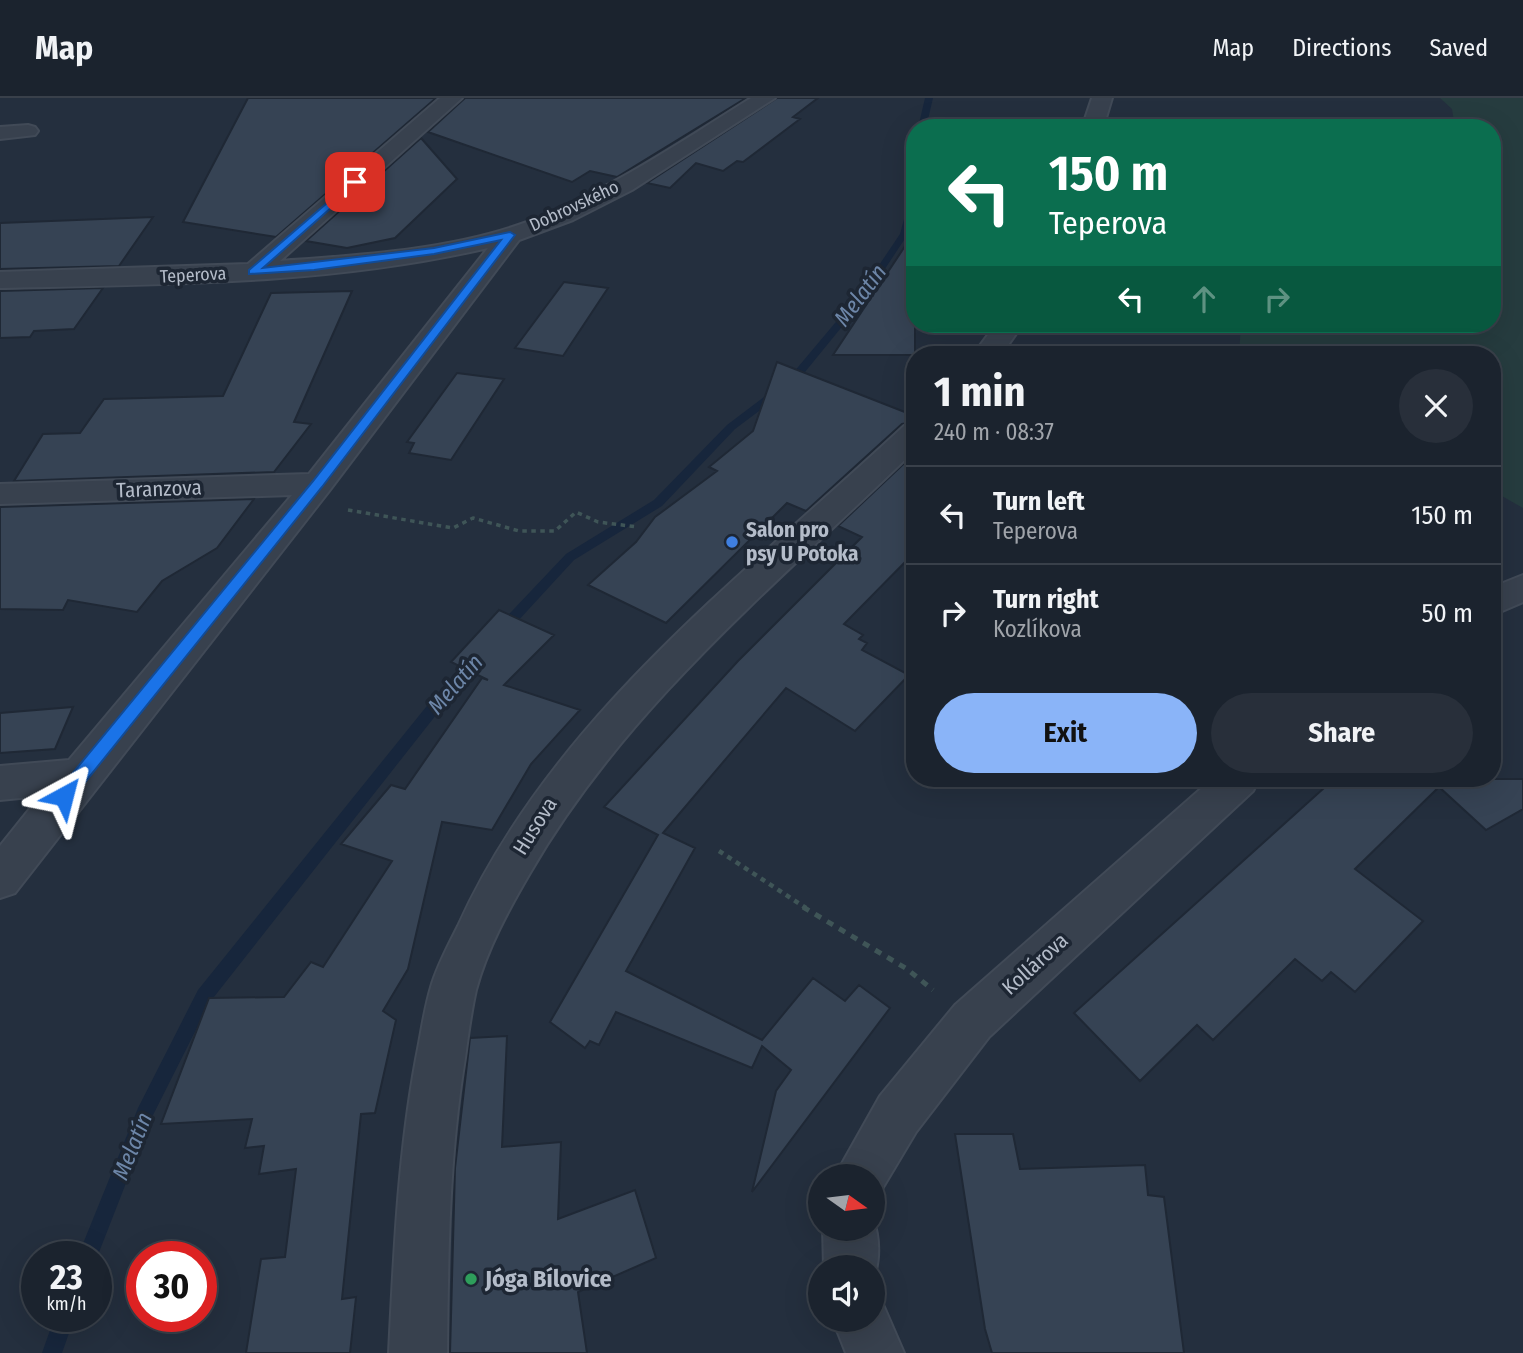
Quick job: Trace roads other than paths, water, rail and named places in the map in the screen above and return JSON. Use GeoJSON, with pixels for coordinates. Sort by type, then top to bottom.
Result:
{"type":"FeatureCollection","features":[{"type":"Feature","properties":{"kind":"street"},"geometry":{"type":"LineString","coordinates":[[253,272],[452,98]]}},
{"type":"Feature","properties":{"kind":"street","name":"Dobrovského"},"geometry":{"type":"LineString","coordinates":[[0,879],[80,776],[310,493],[510,235],[586,203],[663,162],[765,98]]}},
{"type":"Feature","properties":{"kind":"street"},"geometry":{"type":"LineString","coordinates":[[1094,119],[1102,98]]}},
{"type":"Feature","properties":{"kind":"street"},"geometry":{"type":"LineString","coordinates":[[0,133],[28,131]]}},
{"type":"Feature","properties":{"kind":"street","name":"Teperova"},"geometry":{"type":"LineString","coordinates":[[0,280],[253,272],[314,267],[434,251],[510,235]]}},
{"type":"Feature","properties":{"kind":"street","name":"Husova"},"geometry":{"type":"LineString","coordinates":[[418,1353],[421,1233],[432,1101],[455,983],[492,895],[561,784],[603,733],[745,592],[906,441]]}},
{"type":"Feature","properties":{"kind":"street","name":"Taranzova"},"geometry":{"type":"LineString","coordinates":[[0,495],[310,493]]}},
{"type":"Feature","properties":{"kind":"street"},"geometry":{"type":"LineString","coordinates":[[1501,598],[1523,587]]}},
{"type":"Feature","properties":{"kind":"street"},"geometry":{"type":"LineString","coordinates":[[0,783],[80,776]]}},
{"type":"Feature","properties":{"kind":"street","name":"Kollárova"},"geometry":{"type":"LineString","coordinates":[[867,1164],[898,1114],[972,1021],[1230,787]]}},
{"type":"Feature","properties":{"kind":"street"},"geometry":{"type":"LineString","coordinates":[[867,1332],[875,1353]]}},
{"type":"Feature","properties":{"kind":"waterway","name":"Melatín"},"geometry":{"type":"LineString","coordinates":[[924,119],[929,98]]}},
{"type":"Feature","properties":{"kind":"waterway","name":"Melatín"},"geometry":{"type":"LineString","coordinates":[[501,631],[570,557],[658,503],[731,427],[792,381],[864,294],[904,234],[906,226]]}},
{"type":"Feature","properties":{"kind":"waterway","name":"Melatín"},"geometry":{"type":"LineString","coordinates":[[94,1241],[144,1114],[204,996],[431,711],[478,657]]}},
{"type":"Feature","properties":{"kind":"waterway","name":"Melatín"},"geometry":{"type":"LineString","coordinates":[[52,1353],[59,1332]]}},
{"type":"Feature","properties":{"kind":"place","name":"Salon pro psy U Potoka"},"geometry":{"type":"Point","coordinates":[732,542]}},
{"type":"Feature","properties":{"kind":"place","name":"Jóga Bílovice"},"geometry":{"type":"Point","coordinates":[471,1279]}}]}
